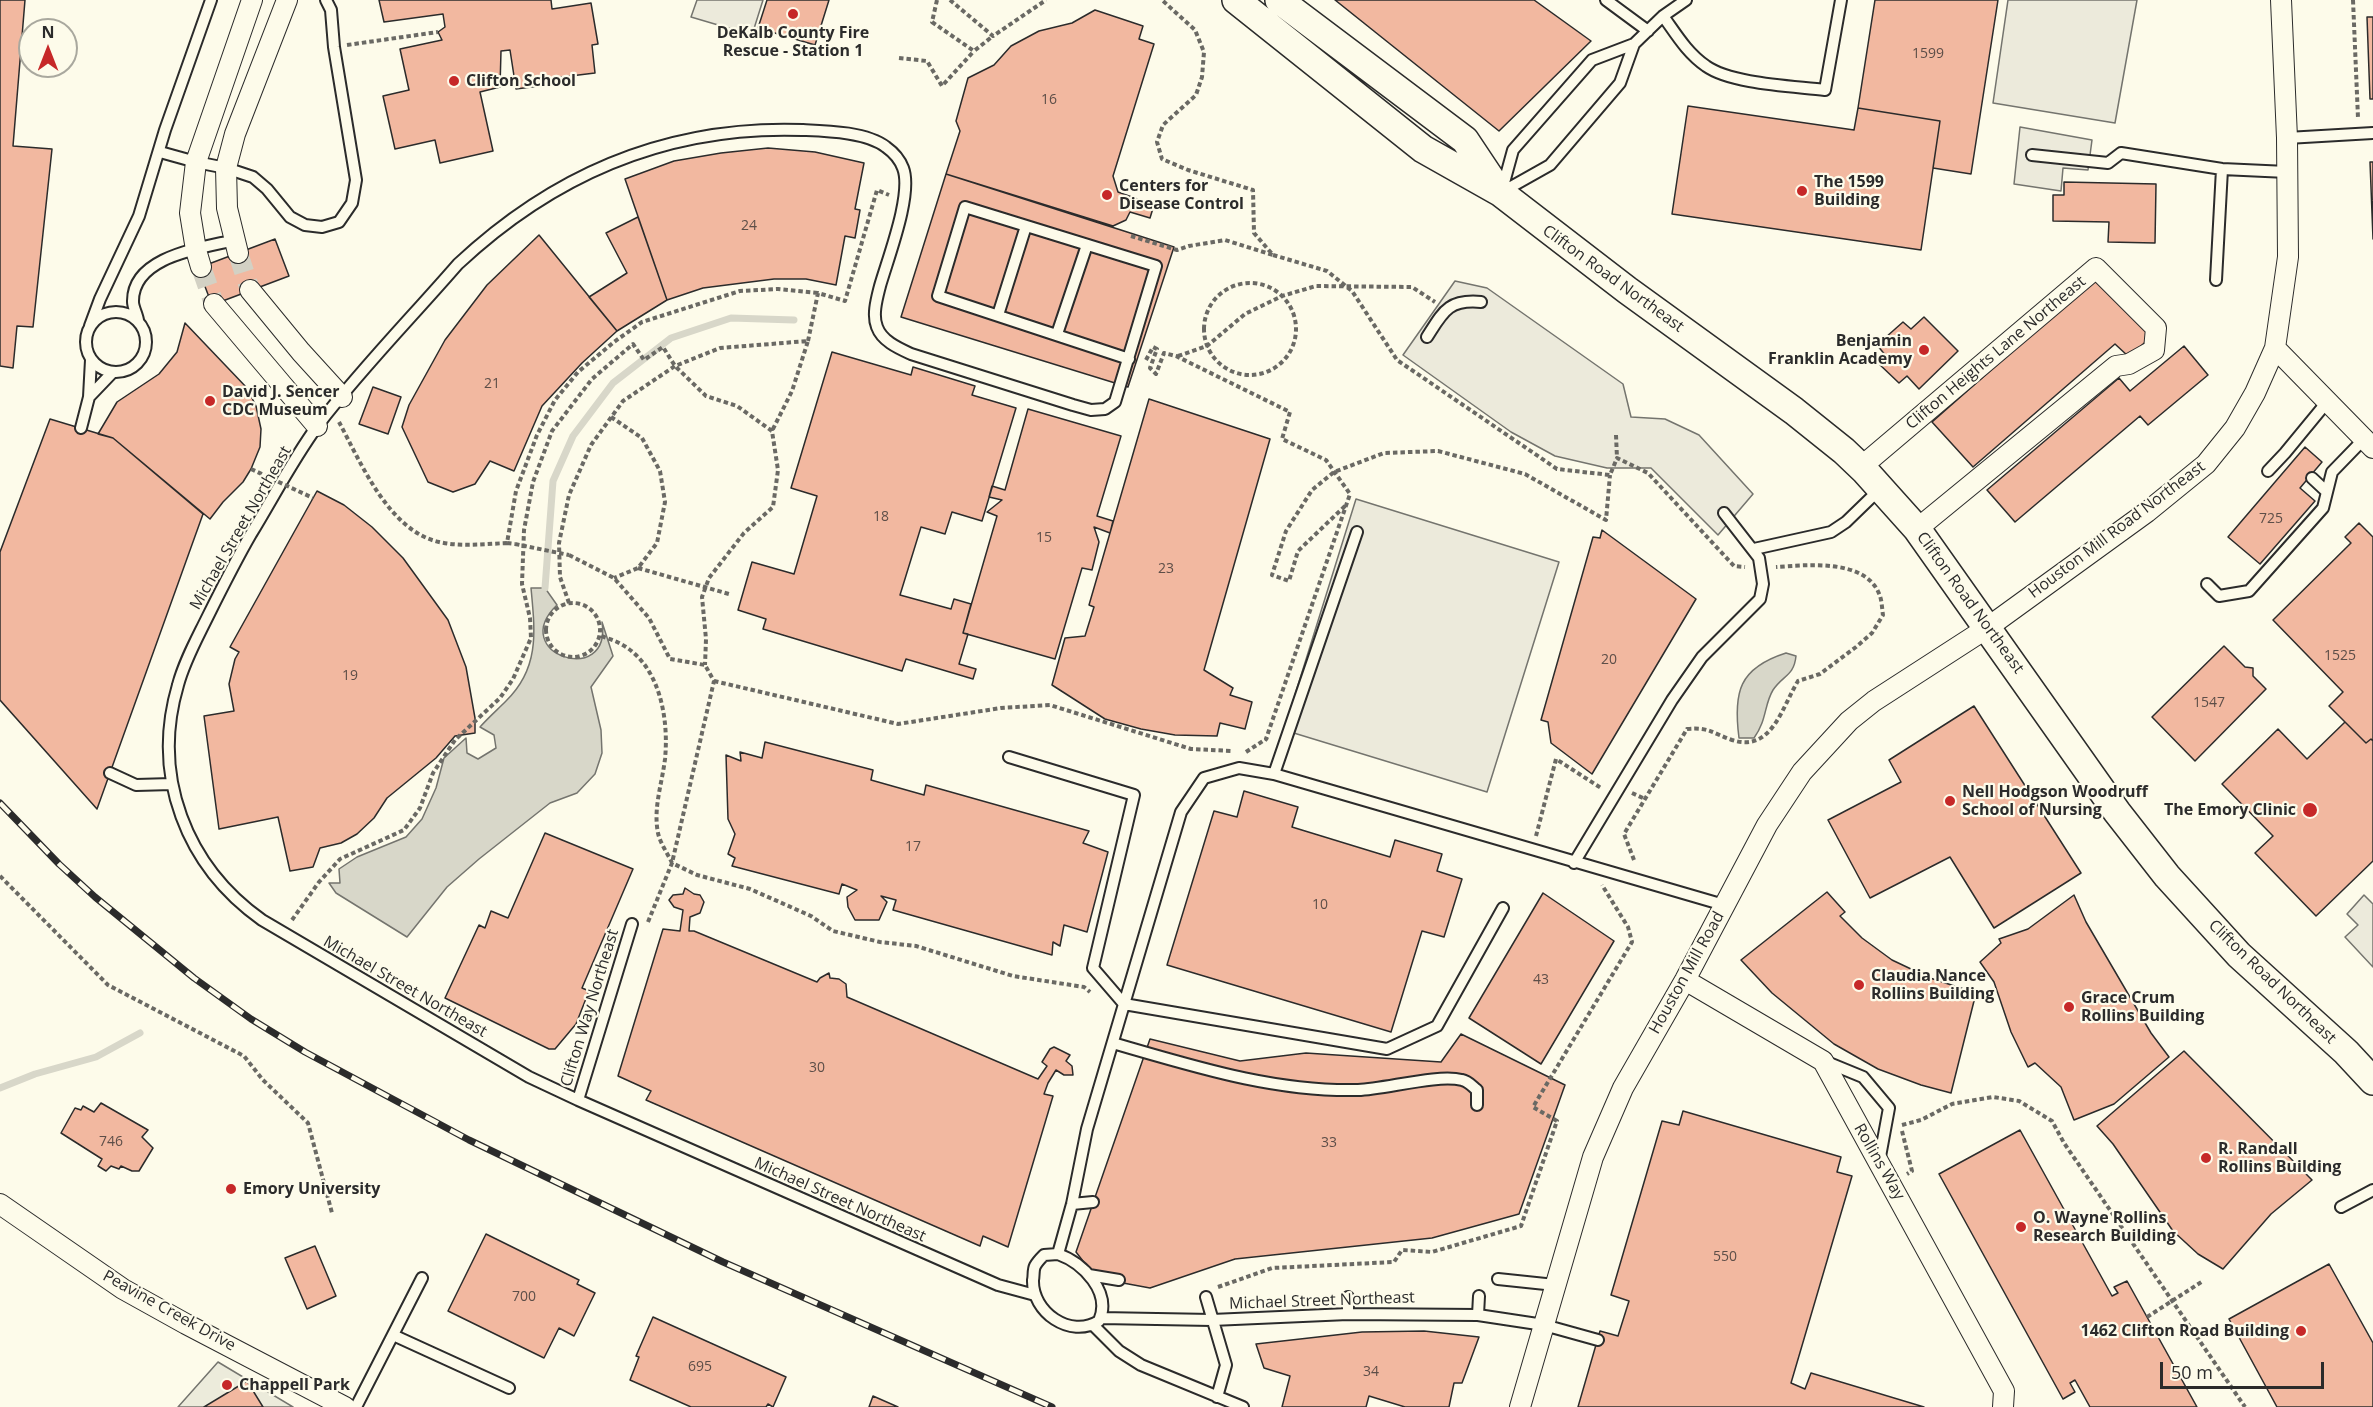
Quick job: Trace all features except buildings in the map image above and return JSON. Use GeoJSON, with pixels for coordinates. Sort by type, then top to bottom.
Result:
{"type":"FeatureCollection","features":[{"type":"Feature","properties":{"kind":"main road","name":"Clifton Road Northeast"},"geometry":{"type":"LineString","coordinates":[[1236,0],[1423,149],[1501,194],[1627,290],[1803,418],[1861,467],[1917,529],[2117,812],[2167,876],[2239,955],[2346,1052],[2373,1081]]}},
{"type":"Feature","properties":{"kind":"main road","name":"Clifton Road Northeast"},"geometry":{"type":"LineString","coordinates":[[1279,0],[1465,140],[1501,194]]}},
{"type":"Feature","properties":{"kind":"street"},"geometry":{"type":"LineString","coordinates":[[199,258],[190,213],[196,162],[252,0]]}},
{"type":"Feature","properties":{"kind":"street"},"geometry":{"type":"LineString","coordinates":[[236,247],[227,208],[226,168],[235,134],[287,0]]}},
{"type":"Feature","properties":{"kind":"street","name":"Houston Mill Road Northeast"},"geometry":{"type":"LineString","coordinates":[[1987,628],[2147,512],[2206,464],[2235,428],[2255,393],[2275,348],[2288,257],[2287,138],[2281,0]]}},
{"type":"Feature","properties":{"kind":"street","name":"Clifton Heights Lane Northeast"},"geometry":{"type":"LineString","coordinates":[[1861,467],[2096,268],[2156,328],[2154,350],[2128,364],[2116,366],[1917,529]]}},
{"type":"Feature","properties":{"kind":"street"},"geometry":{"type":"LineString","coordinates":[[250,291],[301,352],[337,403]]}},
{"type":"Feature","properties":{"kind":"street"},"geometry":{"type":"LineString","coordinates":[[214,304],[317,426]]}},
{"type":"Feature","properties":{"kind":"street"},"geometry":{"type":"LineString","coordinates":[[2275,348],[2369,443]]}},
{"type":"Feature","properties":{"kind":"street","name":"Houston Mill Road"},"geometry":{"type":"LineString","coordinates":[[1520,1407],[1593,1156],[1623,1088],[1685,980],[1767,825],[1802,772],[1849,721],[1874,700],[1987,628]]}},
{"type":"Feature","properties":{"kind":"street"},"geometry":{"type":"LineString","coordinates":[[1685,980],[1823,1061]]}},
{"type":"Feature","properties":{"kind":"street","name":"Rollins Way"},"geometry":{"type":"LineString","coordinates":[[1823,1061],[2004,1391],[2003,1407]]}},
{"type":"Feature","properties":{"kind":"street","name":"Peavine Creek Drive"},"geometry":{"type":"LineString","coordinates":[[0,1204],[123,1289],[345,1407]]}},
{"type":"Feature","properties":{"kind":"lane"},"geometry":{"type":"LineString","coordinates":[[211,0],[165,130],[140,216],[90,326],[86,338],[86,350],[91,360],[100,368],[112,373],[124,372],[136,367],[143,356],[147,347],[145,334],[133,303],[135,291],[147,270],[171,256],[199,258],[236,247]]}},
{"type":"Feature","properties":{"kind":"lane"},"geometry":{"type":"LineString","coordinates":[[160,152],[253,177],[267,189],[290,217],[305,225],[322,227],[339,222],[352,203],[356,180],[334,46],[331,10],[326,0]]}},
{"type":"Feature","properties":{"kind":"lane"},"geometry":{"type":"LineString","coordinates":[[1606,0],[1648,31]]}},
{"type":"Feature","properties":{"kind":"lane"},"geometry":{"type":"LineString","coordinates":[[1501,194],[1513,150],[1592,60],[1634,44],[1663,16],[1686,0]]}},
{"type":"Feature","properties":{"kind":"lane"},"geometry":{"type":"LineString","coordinates":[[1663,16],[1687,50],[1716,72],[1756,82],[1825,90],[1841,0]]}},
{"type":"Feature","properties":{"kind":"lane"},"geometry":{"type":"LineString","coordinates":[[1501,194],[1550,165],[1620,83],[1634,44]]}},
{"type":"Feature","properties":{"kind":"lane","name":"Michael Street Northeast"},"geometry":{"type":"LineString","coordinates":[[904,201],[906,186],[903,166],[887,148],[874,139],[813,130],[746,130],[696,136],[647,149],[581,177],[528,207],[484,240],[458,264],[317,426],[241,551],[185,665],[173,704],[169,766],[185,826],[195,849],[209,870],[239,904],[283,933],[519,1071],[578,1100],[998,1285],[1035,1295]]}},
{"type":"Feature","properties":{"kind":"lane"},"geometry":{"type":"LineString","coordinates":[[2287,138],[2373,133]]}},
{"type":"Feature","properties":{"kind":"lane"},"geometry":{"type":"LineString","coordinates":[[2032,155],[2108,163],[2121,153],[2222,169],[2287,172]]}},
{"type":"Feature","properties":{"kind":"lane"},"geometry":{"type":"LineString","coordinates":[[2216,280],[2222,169]]}},
{"type":"Feature","properties":{"kind":"lane"},"geometry":{"type":"LineString","coordinates":[[904,201],[876,310],[876,325],[882,336],[894,346],[936,363],[1091,410],[1105,409],[1115,402],[1127,364],[1156,266],[965,207],[938,296],[1057,334],[1127,364]]}},
{"type":"Feature","properties":{"kind":"lane"},"geometry":{"type":"LineString","coordinates":[[998,315],[1026,226]]}},
{"type":"Feature","properties":{"kind":"lane"},"geometry":{"type":"LineString","coordinates":[[1057,334],[1087,244]]}},
{"type":"Feature","properties":{"kind":"lane"},"geometry":{"type":"LineString","coordinates":[[1427,337],[1446,309],[1457,303],[1481,302]]}},
{"type":"Feature","properties":{"kind":"lane"},"geometry":{"type":"LineString","coordinates":[[90,326],[97,318],[118,311],[131,314],[140,323]]}},
{"type":"Feature","properties":{"kind":"lane"},"geometry":{"type":"LineString","coordinates":[[81,428],[89,397],[91,360]]}},
{"type":"Feature","properties":{"kind":"lane"},"geometry":{"type":"LineString","coordinates":[[89,397],[112,373]]}},
{"type":"Feature","properties":{"kind":"lane"},"geometry":{"type":"LineString","coordinates":[[2268,471],[2288,456],[2327,402]]}},
{"type":"Feature","properties":{"kind":"lane"},"geometry":{"type":"LineString","coordinates":[[2207,584],[2219,596],[2249,591],[2323,508],[2332,472],[2369,443]]}},
{"type":"Feature","properties":{"kind":"lane"},"geometry":{"type":"LineString","coordinates":[[2312,478],[2327,492]]}},
{"type":"Feature","properties":{"kind":"lane"},"geometry":{"type":"LineString","coordinates":[[1754,549],[1831,532],[1846,522],[1880,488]]}},
{"type":"Feature","properties":{"kind":"lane"},"geometry":{"type":"LineString","coordinates":[[1574,863],[1672,700],[1702,657],[1760,599],[1762,568],[1754,549],[1724,513]]}},
{"type":"Feature","properties":{"kind":"lane"},"geometry":{"type":"LineString","coordinates":[[1274,774],[1357,532]]}},
{"type":"Feature","properties":{"kind":"lane"},"geometry":{"type":"LineString","coordinates":[[1009,757],[1134,795],[1093,968],[1124,1004],[1387,1049],[1437,1026],[1503,908]]}},
{"type":"Feature","properties":{"kind":"lane"},"geometry":{"type":"LineString","coordinates":[[1058,1254],[1072,1204],[1087,1129],[1181,812],[1204,778],[1239,768],[1274,774],[1724,905]]}},
{"type":"Feature","properties":{"kind":"lane"},"geometry":{"type":"LineString","coordinates":[[110,773],[135,785],[172,784]]}},
{"type":"Feature","properties":{"kind":"lane","name":"Clifton Way Northeast"},"geometry":{"type":"LineString","coordinates":[[578,1100],[632,924]]}},
{"type":"Feature","properties":{"kind":"lane"},"geometry":{"type":"LineString","coordinates":[[1113,1043],[1209,1071],[1262,1083],[1319,1089],[1360,1090],[1437,1080],[1465,1080],[1477,1090],[1477,1105]]}},
{"type":"Feature","properties":{"kind":"lane"},"geometry":{"type":"LineString","coordinates":[[1823,1061],[1863,1077],[1889,1108],[1879,1162]]}},
{"type":"Feature","properties":{"kind":"lane"},"geometry":{"type":"LineString","coordinates":[[2341,1207],[2373,1190]]}},
{"type":"Feature","properties":{"kind":"lane"},"geometry":{"type":"LineString","coordinates":[[1072,1204],[1093,1202]]}},
{"type":"Feature","properties":{"kind":"lane"},"geometry":{"type":"LineString","coordinates":[[1097,1322],[1081,1327],[1066,1325],[1046,1312],[1035,1295],[1034,1267],[1044,1255],[1058,1254],[1071,1259],[1089,1275],[1101,1296],[1097,1322],[1119,1351],[1141,1365],[1243,1407]]}},
{"type":"Feature","properties":{"kind":"lane"},"geometry":{"type":"LineString","coordinates":[[1089,1275],[1119,1280]]}},
{"type":"Feature","properties":{"kind":"lane"},"geometry":{"type":"LineString","coordinates":[[356,1407],[422,1278]]}},
{"type":"Feature","properties":{"kind":"lane"},"geometry":{"type":"LineString","coordinates":[[1498,1279],[1555,1285]]}},
{"type":"Feature","properties":{"kind":"lane"},"geometry":{"type":"LineString","coordinates":[[1478,1315],[1479,1296]]}},
{"type":"Feature","properties":{"kind":"lane"},"geometry":{"type":"LineString","coordinates":[[1206,1297],[1226,1365],[1217,1397]]}},
{"type":"Feature","properties":{"kind":"lane"},"geometry":{"type":"LineString","coordinates":[[1348,1297],[1348,1314]]}},
{"type":"Feature","properties":{"kind":"lane","name":"Michael Street Northeast"},"geometry":{"type":"LineString","coordinates":[[1097,1322],[1348,1314],[1478,1315],[1544,1325],[1598,1340]]}},
{"type":"Feature","properties":{"kind":"lane"},"geometry":{"type":"LineString","coordinates":[[393,1335],[509,1388]]}},
{"type":"Feature","properties":{"kind":"path"},"geometry":{"type":"LineString","coordinates":[[937,0],[932,22],[974,51]]}},
{"type":"Feature","properties":{"kind":"path"},"geometry":{"type":"LineString","coordinates":[[950,0],[993,36]]}},
{"type":"Feature","properties":{"kind":"path"},"geometry":{"type":"LineString","coordinates":[[899,58],[927,61],[942,86],[974,51],[1046,0]]}},
{"type":"Feature","properties":{"kind":"path"},"geometry":{"type":"LineString","coordinates":[[1162,0],[1195,30],[1204,52],[1202,77],[1196,95],[1163,125],[1157,142],[1162,159],[1188,170],[1253,189],[1254,233],[1273,255]]}},
{"type":"Feature","properties":{"kind":"path"},"geometry":{"type":"LineString","coordinates":[[2353,0],[2358,119]]}},
{"type":"Feature","properties":{"kind":"path"},"geometry":{"type":"LineString","coordinates":[[334,46],[438,32]]}},
{"type":"Feature","properties":{"kind":"path"},"geometry":{"type":"LineString","coordinates":[[507,543],[516,491],[537,435],[555,400],[578,372],[642,322],[740,291],[778,289],[818,293],[845,301],[877,190],[904,201]]}},
{"type":"Feature","properties":{"kind":"path"},"geometry":{"type":"LineString","coordinates":[[1131,236],[1177,250],[1225,240],[1327,271],[1352,291],[1397,360],[1557,469],[1610,476]]}},
{"type":"Feature","properties":{"kind":"path"},"geometry":{"type":"LineString","coordinates":[[1258,283],[1273,289],[1292,309],[1296,324],[1295,341],[1284,361],[1271,371],[1258,375],[1241,375],[1223,368],[1212,356],[1207,345],[1203,325],[1207,310],[1212,301],[1224,290],[1239,284],[1258,283]]}},
{"type":"Feature","properties":{"kind":"path"},"geometry":{"type":"LineString","coordinates":[[1176,356],[1207,345],[1245,314],[1282,296],[1316,286],[1412,287],[1446,309]]}},
{"type":"Feature","properties":{"kind":"path"},"geometry":{"type":"LineString","coordinates":[[632,924],[646,928],[672,863],[714,681],[705,665],[706,639],[702,597],[709,578],[744,533],[773,507],[778,470],[772,431],[792,391],[808,341],[818,293]]}},
{"type":"Feature","properties":{"kind":"path"},"geometry":{"type":"LineString","coordinates":[[569,603],[560,577],[560,543],[569,495],[591,445],[623,400],[675,366],[720,348],[808,341]]}},
{"type":"Feature","properties":{"kind":"path"},"geometry":{"type":"LineString","coordinates":[[283,933],[319,882],[340,860],[404,830],[420,808],[433,772],[455,740],[493,706],[513,679],[531,638],[522,584],[524,530],[533,482],[552,430],[592,379],[633,344],[644,360],[663,347],[675,366],[706,396],[737,406],[772,431]]}},
{"type":"Feature","properties":{"kind":"path"},"geometry":{"type":"LineString","coordinates":[[714,681],[898,724],[1002,708],[1050,705],[1191,749],[1246,752],[1266,739],[1350,494],[1326,460],[1282,439],[1290,412],[1176,356],[1164,353],[1156,374],[1150,368],[1157,350],[1153,347],[1142,368],[1133,371],[1127,364]]}},
{"type":"Feature","properties":{"kind":"path"},"geometry":{"type":"LineString","coordinates":[[337,403],[373,483],[393,512],[414,531],[437,542],[465,546],[507,543],[569,555],[614,578],[649,618],[670,659],[705,665]]}},
{"type":"Feature","properties":{"kind":"path"},"geometry":{"type":"LineString","coordinates":[[611,417],[642,438],[660,471],[666,502],[657,543],[638,568],[614,578]]}},
{"type":"Feature","properties":{"kind":"path"},"geometry":{"type":"LineString","coordinates":[[1346,506],[1299,551],[1289,581],[1272,575],[1286,531],[1312,490],[1334,472],[1384,453],[1438,451],[1525,474],[1606,520],[1610,476],[1617,458],[1616,435]]}},
{"type":"Feature","properties":{"kind":"path"},"geometry":{"type":"LineString","coordinates":[[1617,458],[1648,472],[1734,566],[1762,568],[1812,564],[1843,566],[1867,579],[1880,595],[1883,615],[1872,633],[1820,675],[1798,681],[1785,702],[1775,727],[1759,740],[1734,741],[1704,728],[1687,729],[1624,834],[1632,860],[1641,863]]}},
{"type":"Feature","properties":{"kind":"path"},"geometry":{"type":"LineString","coordinates":[[251,469],[314,498]]}},
{"type":"Feature","properties":{"kind":"path"},"geometry":{"type":"LineString","coordinates":[[638,568],[729,594]]}},
{"type":"Feature","properties":{"kind":"path"},"geometry":{"type":"LineString","coordinates":[[569,603],[588,607],[599,622],[599,635],[594,647],[583,655],[572,657],[562,655],[553,649],[546,633],[547,622],[558,607],[569,603]]}},
{"type":"Feature","properties":{"kind":"path"},"geometry":{"type":"LineString","coordinates":[[599,635],[623,644],[641,661],[655,681],[664,716],[665,758],[657,798],[658,834],[672,863],[697,875],[750,889],[810,916],[834,931],[880,942],[916,946],[1013,976],[1084,987],[1120,1017]]}},
{"type":"Feature","properties":{"kind":"path"},"geometry":{"type":"LineString","coordinates":[[1266,739],[1284,746]]}},
{"type":"Feature","properties":{"kind":"path"},"geometry":{"type":"LineString","coordinates":[[1532,850],[1556,759],[1614,797],[1629,792],[1645,799]]}},
{"type":"Feature","properties":{"kind":"path"},"geometry":{"type":"LineString","coordinates":[[0,876],[108,985],[244,1056],[263,1080],[308,1123],[332,1213]]}},
{"type":"Feature","properties":{"kind":"path"},"geometry":{"type":"LineString","coordinates":[[1217,1287],[1272,1268],[1394,1262],[1402,1250],[1432,1252],[1521,1226],[1557,1121],[1533,1107],[1632,942],[1628,927],[1600,881]]}},
{"type":"Feature","properties":{"kind":"path"},"geometry":{"type":"LineString","coordinates":[[1892,1185],[1912,1171],[1900,1125],[1921,1120],[1952,1104],[1993,1097],[2019,1101],[2052,1121],[2064,1143],[2245,1407]]}},
{"type":"Feature","properties":{"kind":"path"},"geometry":{"type":"LineString","coordinates":[[2147,1317],[2204,1281]]}},
{"type":"Feature","properties":{"kind":"shaded area"},"geometry":{"type":"Polygon","coordinates":[[[697,0],[763,0],[752,35],[691,17],[697,0]]]}},
{"type":"Feature","properties":{"kind":"shaded area"},"geometry":{"type":"Polygon","coordinates":[[[2008,0],[2137,0],[2115,123],[1993,103],[2008,0]]]}},
{"type":"Feature","properties":{"kind":"shaded area"},"geometry":{"type":"Polygon","coordinates":[[[2020,127],[2092,140],[2088,170],[2063,168],[2061,191],[2014,184],[2020,127]]]}},
{"type":"Feature","properties":{"kind":"shaded area"},"geometry":{"type":"Polygon","coordinates":[[[1455,281],[1487,288],[1623,384],[1631,417],[1665,419],[1699,435],[1753,494],[1718,535],[1651,468],[1607,468],[1555,456],[1511,432],[1403,355],[1455,281]]]}},
{"type":"Feature","properties":{"kind":"shaded area"},"geometry":{"type":"Polygon","coordinates":[[[1356,499],[1559,562],[1487,792],[1284,730],[1356,499]]]}},
{"type":"Feature","properties":{"kind":"shaded area"},"geometry":{"type":"Polygon","coordinates":[[[531,588],[545,588],[557,605],[545,623],[544,638],[551,649],[564,657],[579,659],[592,654],[601,642],[602,622],[613,656],[591,687],[601,730],[602,753],[595,774],[577,793],[550,803],[479,859],[447,887],[407,937],[336,893],[329,883],[340,883],[339,869],[357,857],[406,837],[422,819],[436,788],[444,758],[466,738],[467,753],[478,759],[496,748],[494,735],[480,727],[517,688],[530,662],[534,634],[531,588]]]}},
{"type":"Feature","properties":{"kind":"shaded area"},"geometry":{"type":"Polygon","coordinates":[[[1786,653],[1796,656],[1793,668],[1773,690],[1754,738],[1739,738],[1737,707],[1743,684],[1758,666],[1786,653]]]}},
{"type":"Feature","properties":{"kind":"shaded area"},"geometry":{"type":"Polygon","coordinates":[[[2364,895],[2373,904],[2373,967],[2345,937],[2358,925],[2347,914],[2364,895]]]}},
{"type":"Feature","properties":{"kind":"shaded area","name":"Chappell Park"},"geometry":{"type":"Polygon","coordinates":[[[218,1362],[293,1407],[178,1407],[218,1362]]]}},
{"type":"Feature","properties":{"kind":"waterway"},"geometry":{"type":"LineString","coordinates":[[545,588],[553,481],[573,436],[613,383],[671,338],[731,318],[794,320]]}},
{"type":"Feature","properties":{"kind":"waterway"},"geometry":{"type":"LineString","coordinates":[[0,1088],[35,1074],[96,1057],[140,1033]]}},
{"type":"Feature","properties":{"kind":"tunnel"},"geometry":{"type":"LineString","coordinates":[[238,253],[250,290]]}},
{"type":"Feature","properties":{"kind":"tunnel"},"geometry":{"type":"LineString","coordinates":[[201,267],[214,304]]}},
{"type":"Feature","properties":{"kind":"railway"},"geometry":{"type":"LineString","coordinates":[[0,803],[59,864],[95,897],[194,978],[251,1019],[305,1052],[469,1140],[723,1262],[1052,1407]]}},
{"type":"Feature","properties":{"kind":"place","name":"DeKalb County Fire Rescue - Station 1"},"geometry":{"type":"Point","coordinates":[793,14]}},
{"type":"Feature","properties":{"kind":"place","name":"Clifton School"},"geometry":{"type":"Point","coordinates":[454,81]}},
{"type":"Feature","properties":{"kind":"place","name":"The 1599 Building"},"geometry":{"type":"Point","coordinates":[1802,191]}},
{"type":"Feature","properties":{"kind":"place","name":"Centers for Disease Control"},"geometry":{"type":"Point","coordinates":[1107,195]}},
{"type":"Feature","properties":{"kind":"place","name":"Benjamin Franklin Academy"},"geometry":{"type":"Point","coordinates":[1924,350]}},
{"type":"Feature","properties":{"kind":"place","name":"David J. Sencer CDC Museum"},"geometry":{"type":"Point","coordinates":[210,401]}},
{"type":"Feature","properties":{"kind":"place","name":"Nell Hodgson Woodruff School of Nursing"},"geometry":{"type":"Point","coordinates":[1950,801]}},
{"type":"Feature","properties":{"kind":"place","name":"The Emory Clinic"},"geometry":{"type":"Point","coordinates":[2310,810]}},
{"type":"Feature","properties":{"kind":"place","name":"Claudia Nance Rollins Building"},"geometry":{"type":"Point","coordinates":[1859,985]}},
{"type":"Feature","properties":{"kind":"place","name":"Grace Crum Rollins Building"},"geometry":{"type":"Point","coordinates":[2069,1007]}},
{"type":"Feature","properties":{"kind":"place","name":"R. Randall Rollins Building"},"geometry":{"type":"Point","coordinates":[2206,1158]}},
{"type":"Feature","properties":{"kind":"place","name":"Emory University"},"geometry":{"type":"Point","coordinates":[231,1189]}},
{"type":"Feature","properties":{"kind":"place","name":"O. Wayne Rollins Research Building"},"geometry":{"type":"Point","coordinates":[2021,1227]}},
{"type":"Feature","properties":{"kind":"place","name":"1462 Clifton Road Building"},"geometry":{"type":"Point","coordinates":[2301,1331]}},
{"type":"Feature","properties":{"kind":"place","name":"Chappell Park"},"geometry":{"type":"Point","coordinates":[227,1385]}}]}
